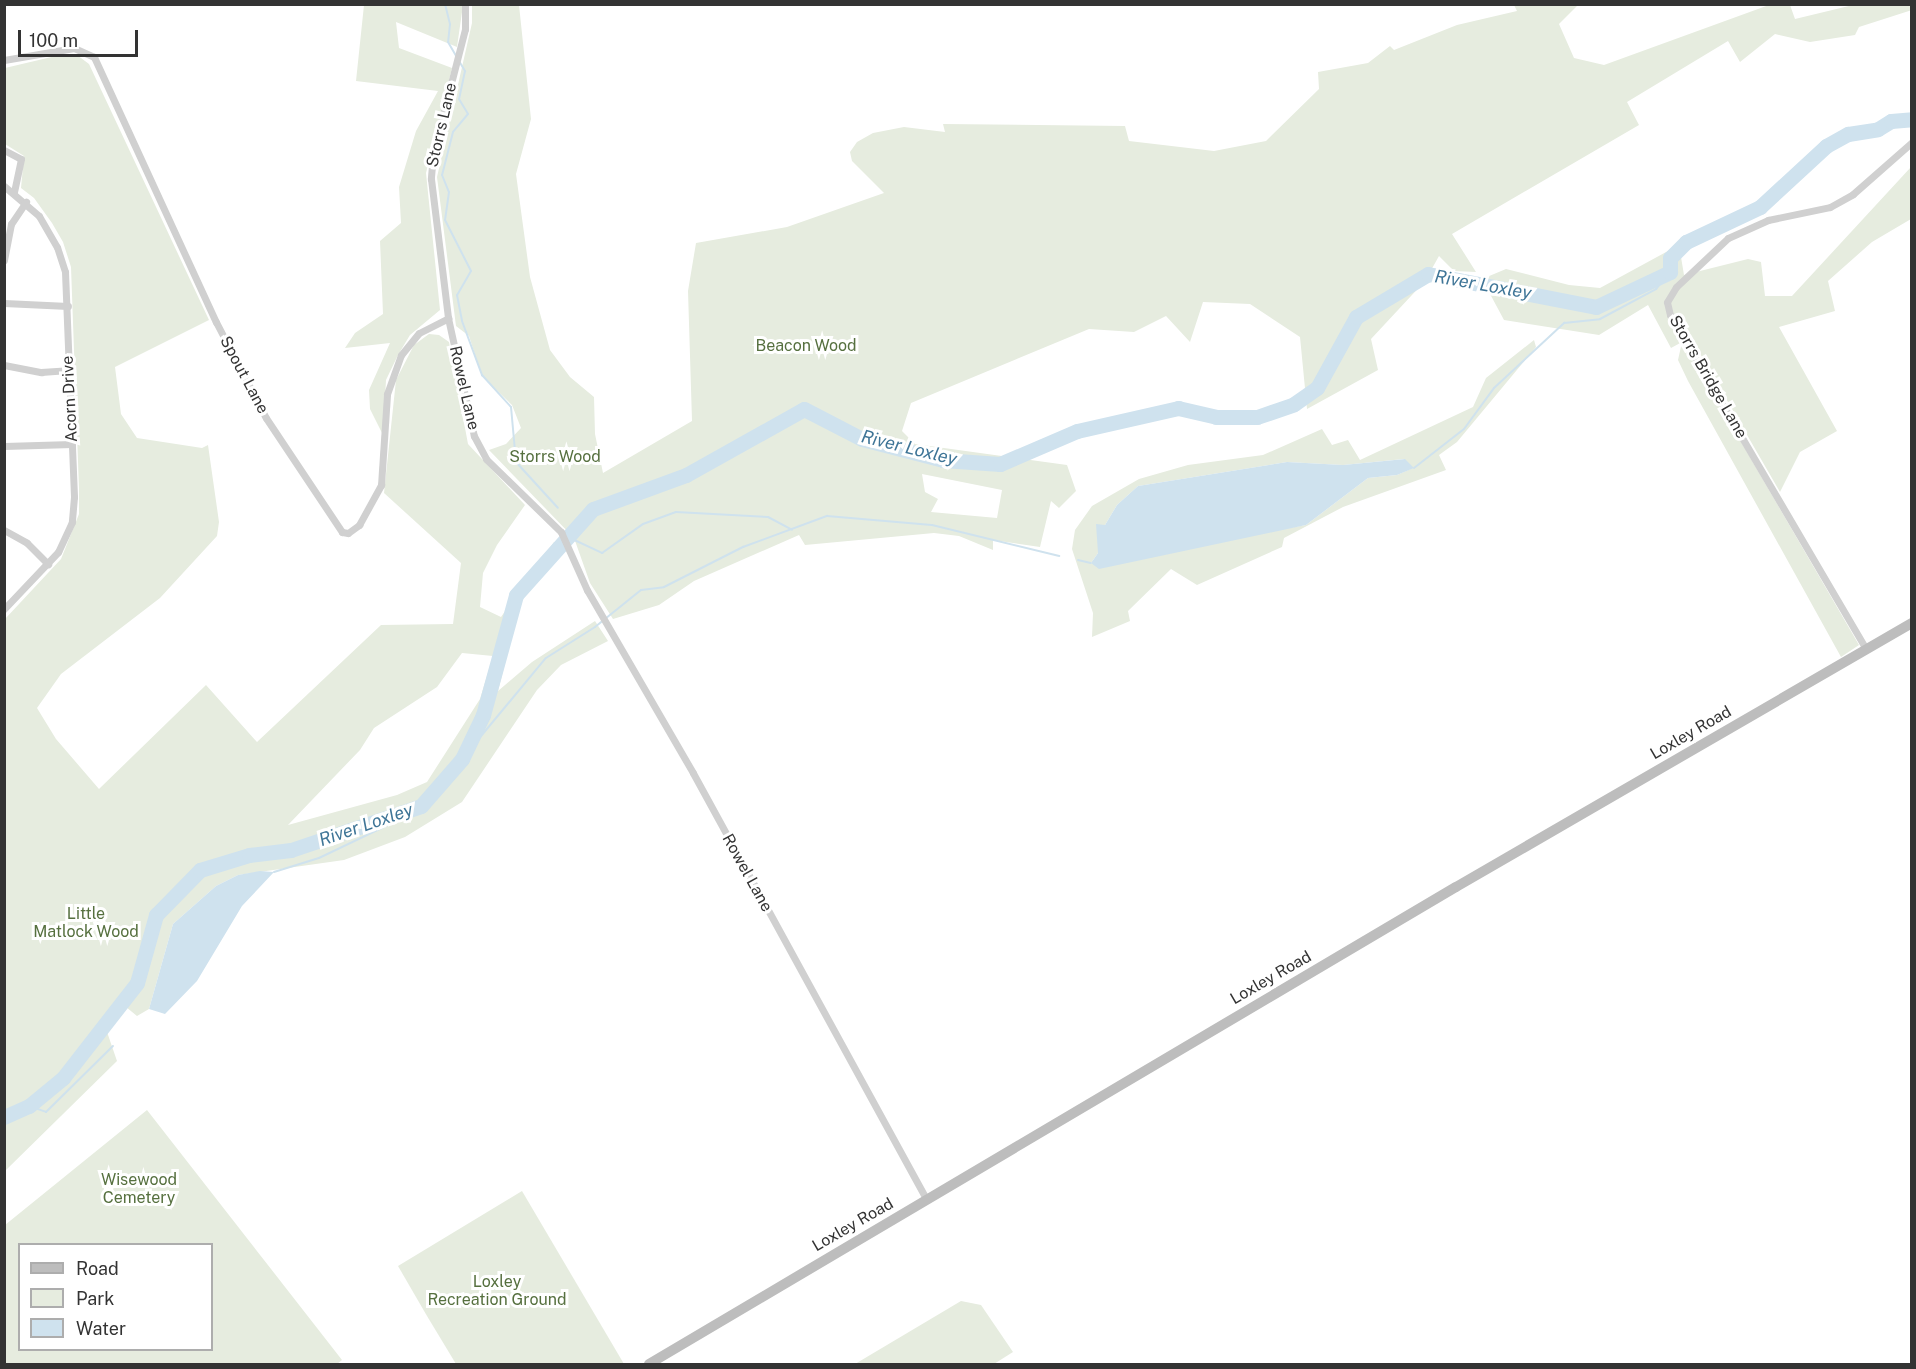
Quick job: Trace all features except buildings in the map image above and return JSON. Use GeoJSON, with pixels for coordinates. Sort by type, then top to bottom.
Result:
{"type":"FeatureCollection","features":[{"type":"Feature","properties":{"kind":"main road","name":"Loxley Road"},"geometry":{"type":"LineString","coordinates":[[649,1365],[926,1199],[1911,623]]}},
{"type":"Feature","properties":{"kind":"street","name":"Storrs Lane"},"geometry":{"type":"LineString","coordinates":[[448,318],[431,166],[459,53],[465,4]]}},
{"type":"Feature","properties":{"kind":"street","name":"Spout Lane"},"geometry":{"type":"LineString","coordinates":[[4,60],[74,48],[94,57],[216,322],[266,418],[342,532],[348,533],[359,525],[381,485],[387,394],[401,356],[419,333],[448,318]]}},
{"type":"Feature","properties":{"kind":"street","name":"Storrs Bridge Lane"},"geometry":{"type":"LineString","coordinates":[[1866,649],[1670,315],[1667,302],[1676,287],[1728,238],[1768,220],[1830,207],[1853,194],[1911,142]]}},
{"type":"Feature","properties":{"kind":"street"},"geometry":{"type":"LineString","coordinates":[[4,150],[21,159],[14,192]]}},
{"type":"Feature","properties":{"kind":"street","name":"Acorn Drive"},"geometry":{"type":"LineString","coordinates":[[4,186],[26,202],[57,247],[65,272],[72,444],[72,522],[48,564],[4,609]]}},
{"type":"Feature","properties":{"kind":"street"},"geometry":{"type":"LineString","coordinates":[[4,260],[11,224],[26,202]]}},
{"type":"Feature","properties":{"kind":"street"},"geometry":{"type":"LineString","coordinates":[[4,303],[68,306]]}},
{"type":"Feature","properties":{"kind":"street","name":"Rowel Lane"},"geometry":{"type":"LineString","coordinates":[[448,318],[478,446],[561,532],[601,614],[926,1199]]}},
{"type":"Feature","properties":{"kind":"street"},"geometry":{"type":"LineString","coordinates":[[4,365],[40,372],[68,370]]}},
{"type":"Feature","properties":{"kind":"street"},"geometry":{"type":"LineString","coordinates":[[4,446],[72,444]]}},
{"type":"Feature","properties":{"kind":"street"},"geometry":{"type":"LineString","coordinates":[[4,530],[27,543],[48,564]]}},
{"type":"Feature","properties":{"kind":"green space"},"geometry":{"type":"Polygon","coordinates":[[[364,5],[463,5],[457,47],[396,22],[399,48],[452,68],[426,173],[440,310],[410,335],[386,380],[383,435],[370,409],[369,390],[390,343],[345,348],[355,333],[383,314],[380,241],[401,223],[399,187],[416,131],[438,91],[356,81],[364,5]]]}},
{"type":"Feature","properties":{"kind":"green space","name":"Beacon Wood"},"geometry":{"type":"Polygon","coordinates":[[[472,5],[519,5],[531,119],[516,174],[530,277],[550,350],[570,377],[594,397],[595,434],[603,473],[692,421],[688,291],[696,243],[787,227],[884,193],[852,161],[850,152],[857,142],[873,133],[904,127],[945,132],[943,124],[1125,126],[1129,141],[1214,151],[1266,141],[1319,89],[1318,72],[1368,63],[1390,46],[1394,50],[1457,25],[1517,11],[1514,5],[1578,5],[1559,24],[1574,58],[1604,65],[1769,5],[1790,5],[1795,19],[1853,5],[1911,5],[1912,10],[1859,27],[1855,35],[1810,42],[1775,34],[1740,62],[1728,41],[1627,102],[1639,125],[1452,234],[1476,272],[1454,271],[1439,256],[1425,281],[1371,339],[1378,370],[1307,409],[1300,337],[1250,304],[1203,302],[1190,342],[1166,316],[1134,332],[1089,329],[911,403],[902,431],[915,444],[1067,465],[1076,491],[1059,508],[1051,501],[1040,547],[993,540],[993,550],[959,536],[934,533],[805,545],[799,535],[694,581],[659,605],[613,619],[590,583],[574,538],[489,450],[506,444],[521,428],[512,405],[482,376],[469,336],[456,326],[437,177],[472,23],[472,5]],[[922,474],[925,492],[938,499],[931,512],[997,518],[1002,490],[922,474]]]}},
{"type":"Feature","properties":{"kind":"green space","name":"Little Matlock Wood"},"geometry":{"type":"Polygon","coordinates":[[[60,55],[77,55],[89,64],[209,320],[115,367],[121,414],[137,438],[202,448],[208,445],[219,522],[217,536],[160,598],[61,674],[37,708],[56,739],[99,789],[206,685],[257,742],[381,625],[453,624],[461,563],[384,493],[396,380],[414,345],[429,334],[439,335],[449,342],[468,444],[525,505],[497,545],[483,573],[480,607],[501,617],[554,542],[562,554],[521,600],[498,691],[532,662],[595,621],[608,641],[561,665],[537,690],[462,802],[405,837],[344,860],[238,875],[216,886],[173,924],[149,1009],[137,1016],[126,1007],[106,1029],[117,1061],[5,1171],[5,619],[61,559],[79,514],[79,489],[71,267],[63,242],[52,223],[34,198],[21,188],[24,156],[5,144],[5,68],[60,55]],[[462,653],[437,687],[374,728],[360,750],[288,825],[397,795],[427,782],[480,699],[493,656],[462,653]]]}},
{"type":"Feature","properties":{"kind":"green space"},"geometry":{"type":"Polygon","coordinates":[[[1911,167],[1911,219],[1872,242],[1828,281],[1835,311],[1779,327],[1837,431],[1800,452],[1780,492],[1691,338],[1683,342],[1859,645],[1841,657],[1688,381],[1678,360],[1682,342],[1671,348],[1648,305],[1599,335],[1504,320],[1482,279],[1506,269],[1569,285],[1600,288],[1679,245],[1684,275],[1748,259],[1761,262],[1765,296],[1792,296],[1911,167]]]}},
{"type":"Feature","properties":{"kind":"green space"},"geometry":{"type":"Polygon","coordinates":[[[1534,340],[1536,347],[1457,442],[1439,455],[1446,470],[1343,507],[1284,538],[1282,547],[1197,585],[1171,569],[1128,611],[1130,621],[1092,637],[1093,613],[1072,549],[1075,530],[1092,506],[1139,479],[1188,465],[1263,455],[1322,429],[1332,445],[1348,440],[1360,460],[1473,407],[1486,378],[1534,340]],[[1404,459],[1343,465],[1287,462],[1138,486],[1117,505],[1105,525],[1098,553],[1091,563],[1306,525],[1368,478],[1397,475],[1413,468],[1404,459]]]}},
{"type":"Feature","properties":{"kind":"green space","name":"Wisewood Cemetery"},"geometry":{"type":"Polygon","coordinates":[[[147,1110],[342,1360],[337,1364],[5,1364],[5,1225],[147,1110]]]}},
{"type":"Feature","properties":{"kind":"green space","name":"Loxley Recreation Ground"},"geometry":{"type":"Polygon","coordinates":[[[522,1191],[624,1364],[456,1364],[427,1316],[398,1266],[522,1191]]]}},
{"type":"Feature","properties":{"kind":"green space"},"geometry":{"type":"Polygon","coordinates":[[[961,1301],[981,1305],[1013,1352],[994,1364],[855,1364],[961,1301]]]}},
{"type":"Feature","properties":{"kind":"water"},"geometry":{"type":"Polygon","coordinates":[[[1405,459],[1414,468],[1397,475],[1368,478],[1306,525],[1099,569],[1091,563],[1098,553],[1096,524],[1105,525],[1117,505],[1138,486],[1287,462],[1343,465],[1405,459]]]}},
{"type":"Feature","properties":{"kind":"water"},"geometry":{"type":"Polygon","coordinates":[[[260,871],[274,872],[242,906],[197,981],[165,1014],[149,1009],[173,924],[216,886],[238,875],[260,871]]]}},
{"type":"Feature","properties":{"kind":"waterway"},"geometry":{"type":"LineString","coordinates":[[445,4],[450,24],[448,42],[456,56]]}},
{"type":"Feature","properties":{"kind":"waterway"},"geometry":{"type":"LineString","coordinates":[[459,61],[465,71],[459,99],[468,114],[453,132],[442,175],[449,192],[445,220],[471,271],[457,295],[462,321],[482,375],[511,407],[516,462],[558,508]]}},
{"type":"Feature","properties":{"kind":"waterway","name":"River Loxley"},"geometry":{"type":"LineString","coordinates":[[4,1117],[29,1106],[63,1078],[137,983],[156,915],[200,870],[249,855],[291,850],[421,806],[462,759],[483,715],[516,595],[593,509],[686,475],[804,409],[862,439],[943,460],[1000,464],[1077,431],[1178,408],[1216,417],[1257,417],[1294,404],[1317,388],[1356,317],[1428,274],[1596,307],[1670,272],[1670,258],[1686,242],[1760,207],[1826,146],[1848,134],[1878,129],[1891,121],[1912,119]]}},
{"type":"Feature","properties":{"kind":"waterway"},"geometry":{"type":"LineString","coordinates":[[1414,468],[1464,429],[1494,388],[1564,323],[1600,319],[1656,289],[1670,272]]}},
{"type":"Feature","properties":{"kind":"waterway"},"geometry":{"type":"LineString","coordinates":[[568,537],[602,553],[643,524],[676,512],[768,517],[792,530]]}},
{"type":"Feature","properties":{"kind":"waterway"},"geometry":{"type":"LineString","coordinates":[[462,759],[546,658],[595,627],[641,590],[664,587],[743,547],[827,516],[932,525],[1059,556]]}},
{"type":"Feature","properties":{"kind":"waterway"},"geometry":{"type":"LineString","coordinates":[[1078,560],[1091,563]]}},
{"type":"Feature","properties":{"kind":"waterway"},"geometry":{"type":"LineString","coordinates":[[274,872],[319,858],[403,818],[407,811]]}},
{"type":"Feature","properties":{"kind":"waterway"},"geometry":{"type":"LineString","coordinates":[[29,1106],[46,1112],[113,1046]]}},
{"type":"Feature","properties":{"kind":"park label","name":"Storrs Wood"},"geometry":{"type":"Point","coordinates":[555,457]}}]}
